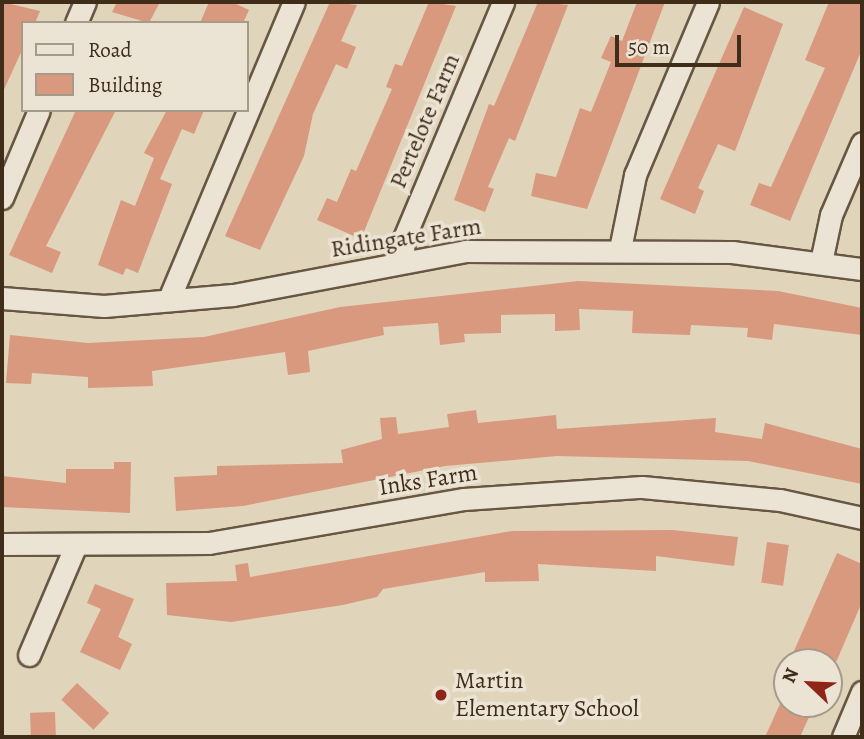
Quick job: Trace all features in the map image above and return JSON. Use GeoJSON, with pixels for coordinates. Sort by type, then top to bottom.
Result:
{"type":"FeatureCollection","features":[{"type":"Feature","properties":{"kind":"street"},"geometry":{"type":"LineString","coordinates":[[77,21],[85,2]]}},
{"type":"Feature","properties":{"kind":"street"},"geometry":{"type":"LineString","coordinates":[[248,111],[294,2]]}},
{"type":"Feature","properties":{"kind":"street","name":"Pertelote Farm"},"geometry":{"type":"LineString","coordinates":[[402,262],[404,238],[503,2]]}},
{"type":"Feature","properties":{"kind":"street"},"geometry":{"type":"LineString","coordinates":[[620,249],[635,175],[708,2]]}},
{"type":"Feature","properties":{"kind":"street"},"geometry":{"type":"LineString","coordinates":[[2,198],[38,112]]}},
{"type":"Feature","properties":{"kind":"street"},"geometry":{"type":"LineString","coordinates":[[169,299],[248,112]]}},
{"type":"Feature","properties":{"kind":"street"},"geometry":{"type":"LineString","coordinates":[[821,262],[831,215],[862,143]]}},
{"type":"Feature","properties":{"kind":"street","name":"Ridingate Farm"},"geometry":{"type":"LineString","coordinates":[[2,298],[104,306],[233,295],[465,251],[620,249],[821,262],[862,269]]}},
{"type":"Feature","properties":{"kind":"street","name":"Inks Farm"},"geometry":{"type":"LineString","coordinates":[[2,544],[75,547],[209,543],[464,499],[642,487],[780,500],[862,518]]}},
{"type":"Feature","properties":{"kind":"street"},"geometry":{"type":"LineString","coordinates":[[29,655],[75,547]]}},
{"type":"Feature","properties":{"kind":"street"},"geometry":{"type":"LineString","coordinates":[[843,737],[862,692]]}},
{"type":"Feature","properties":{"kind":"building"},"geometry":{"type":"Polygon","coordinates":[[[2,2],[40,11],[36,21],[21,21],[21,52],[2,94],[2,2]]]}},
{"type":"Feature","properties":{"kind":"building"},"geometry":{"type":"Polygon","coordinates":[[[117,2],[160,2],[150,21],[112,12],[117,2]]]}},
{"type":"Feature","properties":{"kind":"building"},"geometry":{"type":"Polygon","coordinates":[[[209,2],[232,2],[249,10],[244,21],[201,21],[209,2]]]}},
{"type":"Feature","properties":{"kind":"building"},"geometry":{"type":"Polygon","coordinates":[[[330,2],[357,5],[341,41],[356,47],[347,69],[336,64],[313,114],[304,156],[260,250],[225,236],[330,2]]]}},
{"type":"Feature","properties":{"kind":"building"},"geometry":{"type":"Polygon","coordinates":[[[429,2],[456,6],[361,239],[317,220],[327,198],[337,202],[351,169],[356,171],[392,89],[386,87],[395,64],[402,66],[429,2]]]}},
{"type":"Feature","properties":{"kind":"building"},"geometry":{"type":"Polygon","coordinates":[[[538,2],[568,5],[515,141],[509,138],[488,187],[494,189],[485,212],[454,200],[489,104],[494,106],[538,2]]]}},
{"type":"Feature","properties":{"kind":"building"},"geometry":{"type":"Polygon","coordinates":[[[637,2],[665,2],[587,209],[531,196],[536,173],[556,177],[580,108],[591,112],[611,62],[601,58],[611,36],[622,41],[637,2]]]}},
{"type":"Feature","properties":{"kind":"building"},"geometry":{"type":"Polygon","coordinates":[[[829,2],[862,2],[862,49],[790,221],[750,205],[759,183],[771,187],[825,68],[805,60],[829,2]]]}},
{"type":"Feature","properties":{"kind":"building"},"geometry":{"type":"Polygon","coordinates":[[[744,7],[783,24],[735,151],[718,144],[698,188],[704,191],[695,214],[660,199],[744,7]]]}},
{"type":"Feature","properties":{"kind":"building"},"geometry":{"type":"Polygon","coordinates":[[[75,112],[115,112],[46,246],[61,252],[52,273],[9,255],[75,112]]]}},
{"type":"Feature","properties":{"kind":"building"},"geometry":{"type":"Polygon","coordinates":[[[166,112],[203,112],[194,134],[182,129],[160,179],[172,184],[138,273],[126,268],[123,275],[98,265],[121,200],[135,206],[154,158],[144,153],[166,112]]]}},
{"type":"Feature","properties":{"kind":"building"},"geometry":{"type":"Polygon","coordinates":[[[578,281],[778,291],[862,308],[862,335],[774,324],[772,340],[747,337],[748,328],[691,325],[690,335],[632,333],[633,311],[579,309],[580,330],[555,331],[555,314],[501,315],[501,333],[464,334],[465,342],[440,345],[438,323],[383,327],[384,335],[308,351],[310,372],[288,375],[285,352],[152,371],[153,386],[88,388],[88,377],[32,373],[31,384],[6,383],[10,335],[88,343],[204,337],[340,307],[578,281]]]}},
{"type":"Feature","properties":{"kind":"building"},"geometry":{"type":"Polygon","coordinates":[[[476,410],[478,423],[556,415],[557,429],[716,418],[715,432],[762,439],[765,423],[862,449],[862,484],[748,461],[557,456],[445,466],[243,506],[176,511],[174,477],[217,475],[217,466],[343,463],[341,450],[382,439],[380,418],[396,417],[398,434],[449,427],[447,414],[476,410]]]}},
{"type":"Feature","properties":{"kind":"building"},"geometry":{"type":"Polygon","coordinates":[[[114,462],[131,462],[130,513],[2,507],[2,476],[66,483],[66,469],[114,469],[114,462]]]}},
{"type":"Feature","properties":{"kind":"building"},"geometry":{"type":"Polygon","coordinates":[[[673,530],[738,537],[734,566],[656,556],[656,571],[538,564],[539,581],[485,582],[485,572],[383,589],[377,597],[343,605],[231,622],[167,615],[166,583],[237,581],[235,565],[248,563],[250,577],[512,531],[673,530]]]}},
{"type":"Feature","properties":{"kind":"building"},"geometry":{"type":"Polygon","coordinates":[[[767,542],[789,545],[783,586],[761,583],[767,542]]]}},
{"type":"Feature","properties":{"kind":"building"},"geometry":{"type":"Polygon","coordinates":[[[837,553],[862,564],[862,602],[842,648],[795,648],[837,553]]]}},
{"type":"Feature","properties":{"kind":"building"},"geometry":{"type":"Polygon","coordinates":[[[95,584],[134,599],[118,637],[132,644],[120,670],[80,652],[101,609],[87,603],[95,584]]]}},
{"type":"Feature","properties":{"kind":"building"},"geometry":{"type":"Polygon","coordinates":[[[77,683],[109,713],[93,730],[61,700],[77,683]]]}},
{"type":"Feature","properties":{"kind":"building"},"geometry":{"type":"Polygon","coordinates":[[[55,712],[56,737],[31,737],[30,713],[55,712]]]}},
{"type":"Feature","properties":{"kind":"building"},"geometry":{"type":"Polygon","coordinates":[[[774,718],[809,718],[800,737],[765,737],[774,718]]]}},
{"type":"Feature","properties":{"kind":"place","name":"Martin Elementary School"},"geometry":{"type":"Point","coordinates":[441,695]}}]}
